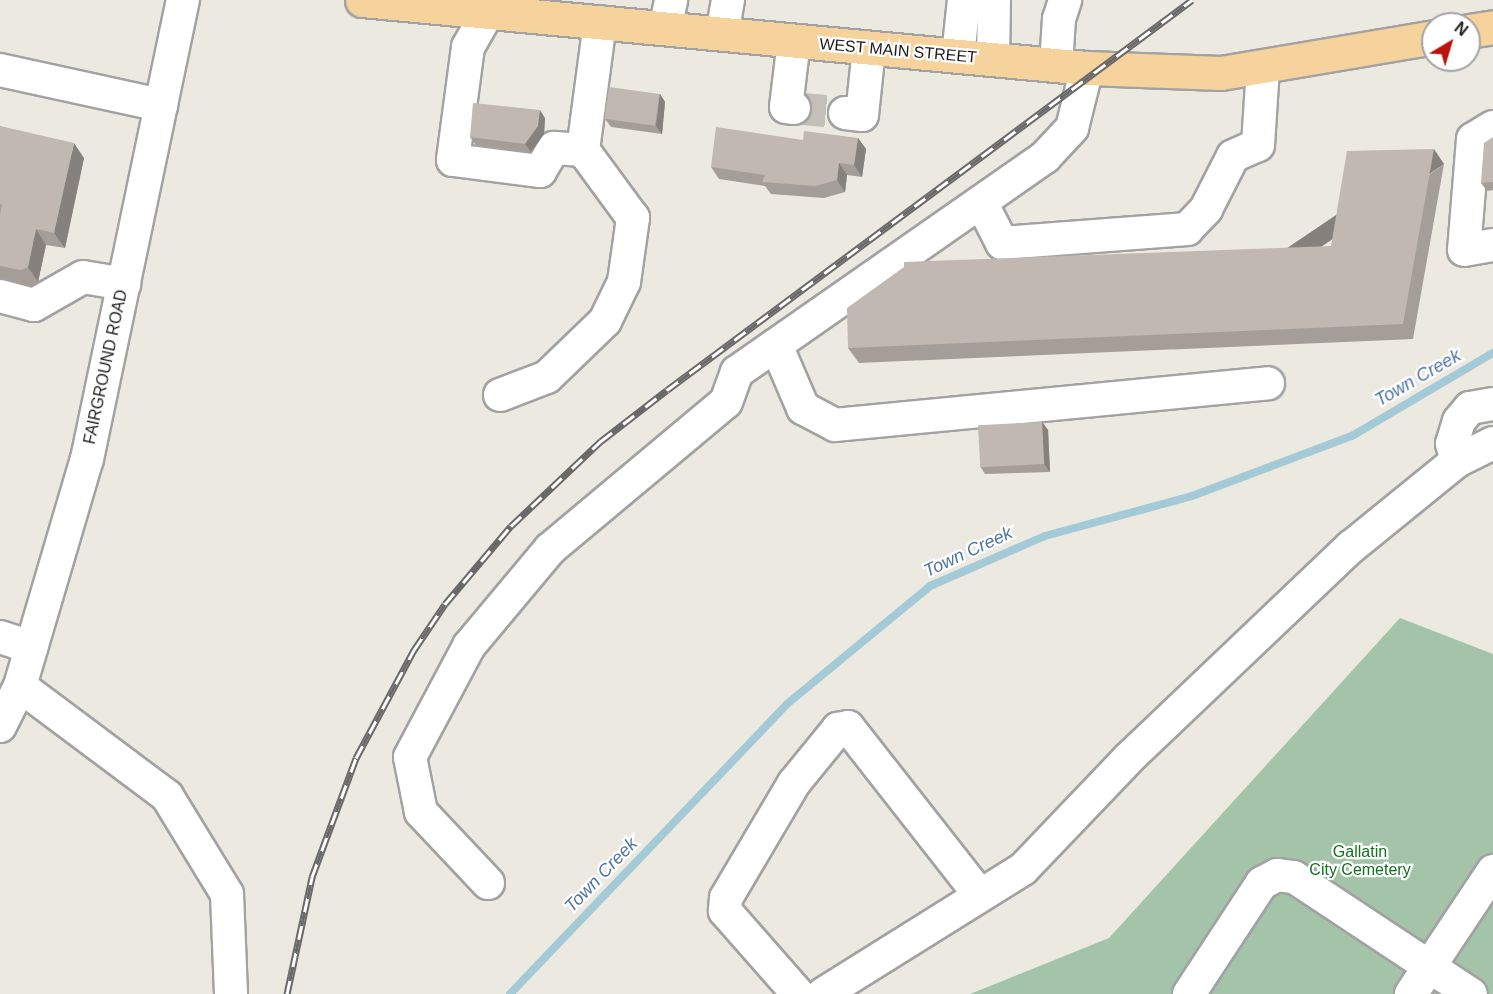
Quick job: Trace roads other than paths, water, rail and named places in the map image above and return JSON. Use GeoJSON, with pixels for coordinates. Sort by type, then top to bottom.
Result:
{"type":"FeatureCollection","features":[{"type":"Feature","properties":{"kind":"main road","name":"WEST MAIN STREET"},"geometry":{"type":"LineString","coordinates":[[362,0],[568,10],[600,22],[668,14],[722,34],[1072,67],[1221,73],[1263,68],[1421,39]]}},
{"type":"Feature","properties":{"kind":"street","name":"FAIRGROUND ROAD"},"geometry":{"type":"LineString","coordinates":[[0,726],[20,686],[87,459],[183,0]]}},
{"type":"Feature","properties":{"kind":"street"},"geometry":{"type":"LineString","coordinates":[[722,34],[728,0]]}},
{"type":"Feature","properties":{"kind":"street"},"geometry":{"type":"LineString","coordinates":[[958,56],[964,0]]}},
{"type":"Feature","properties":{"kind":"street"},"geometry":{"type":"LineString","coordinates":[[993,59],[994,0]]}},
{"type":"Feature","properties":{"kind":"street"},"geometry":{"type":"LineString","coordinates":[[488,883],[421,812],[410,757],[469,646],[549,549],[726,402],[737,372],[1045,157],[1072,128],[1072,67],[1059,19],[1065,0]]}},
{"type":"Feature","properties":{"kind":"street"},"geometry":{"type":"LineString","coordinates":[[489,6],[468,47],[453,160],[540,171],[554,148],[583,150]]}},
{"type":"Feature","properties":{"kind":"street"},"geometry":{"type":"LineString","coordinates":[[500,395],[547,377],[605,321],[624,282],[633,218],[583,150],[600,22]]}},
{"type":"Feature","properties":{"kind":"street"},"geometry":{"type":"LineString","coordinates":[[794,41],[786,107],[794,108]]}},
{"type":"Feature","properties":{"kind":"street"},"geometry":{"type":"LineString","coordinates":[[845,113],[861,115],[869,48]]}},
{"type":"Feature","properties":{"kind":"street"},"geometry":{"type":"LineString","coordinates":[[981,202],[1002,243],[1187,229],[1206,208],[1233,156],[1258,145],[1263,68]]}},
{"type":"Feature","properties":{"kind":"street"},"geometry":{"type":"LineString","coordinates":[[0,70],[161,105]]}},
{"type":"Feature","properties":{"kind":"street"},"geometry":{"type":"LineString","coordinates":[[1493,127],[1473,139],[1464,250],[1493,245]]}},
{"type":"Feature","properties":{"kind":"street"},"geometry":{"type":"LineString","coordinates":[[0,296],[34,305],[83,277],[124,284]]}},
{"type":"Feature","properties":{"kind":"street"},"geometry":{"type":"LineString","coordinates":[[776,345],[803,408],[835,425],[1268,383]]}},
{"type":"Feature","properties":{"kind":"street"},"geometry":{"type":"LineString","coordinates":[[1457,462],[1452,444],[1459,421],[1470,408],[1493,405]]}},
{"type":"Feature","properties":{"kind":"street"},"geometry":{"type":"LineString","coordinates":[[823,994],[1039,856],[1128,759],[1342,556],[1457,462],[1493,443]]}},
{"type":"Feature","properties":{"kind":"street"},"geometry":{"type":"LineString","coordinates":[[0,637],[31,647]]}},
{"type":"Feature","properties":{"kind":"street"},"geometry":{"type":"LineString","coordinates":[[20,686],[167,796],[227,894],[231,994]]}},
{"type":"Feature","properties":{"kind":"street"},"geometry":{"type":"LineString","coordinates":[[798,994],[725,911],[726,898],[794,783],[838,729],[848,727],[979,894]]}},
{"type":"Feature","properties":{"kind":"street"},"geometry":{"type":"LineString","coordinates":[[1411,994],[1493,871]]}},
{"type":"Feature","properties":{"kind":"street"},"geometry":{"type":"LineString","coordinates":[[1189,994],[1263,883],[1277,875],[1294,877],[1471,994]]}},
{"type":"Feature","properties":{"kind":"waterway","name":"Town Creek"},"geometry":{"type":"LineString","coordinates":[[510,994],[787,704],[930,586],[1045,536],[1192,496],[1352,436],[1493,353]]}},
{"type":"Feature","properties":{"kind":"tunnel"},"geometry":{"type":"LineString","coordinates":[[794,108],[845,113]]}},
{"type":"Feature","properties":{"kind":"railway"},"geometry":{"type":"LineString","coordinates":[[287,994],[312,877],[356,758],[414,650],[445,604],[511,526],[601,441],[667,390],[1192,0]]}},
{"type":"Feature","properties":{"kind":"park label","name":"Gallatin City Cemetery"},"geometry":{"type":"Point","coordinates":[1360,861]}}]}
